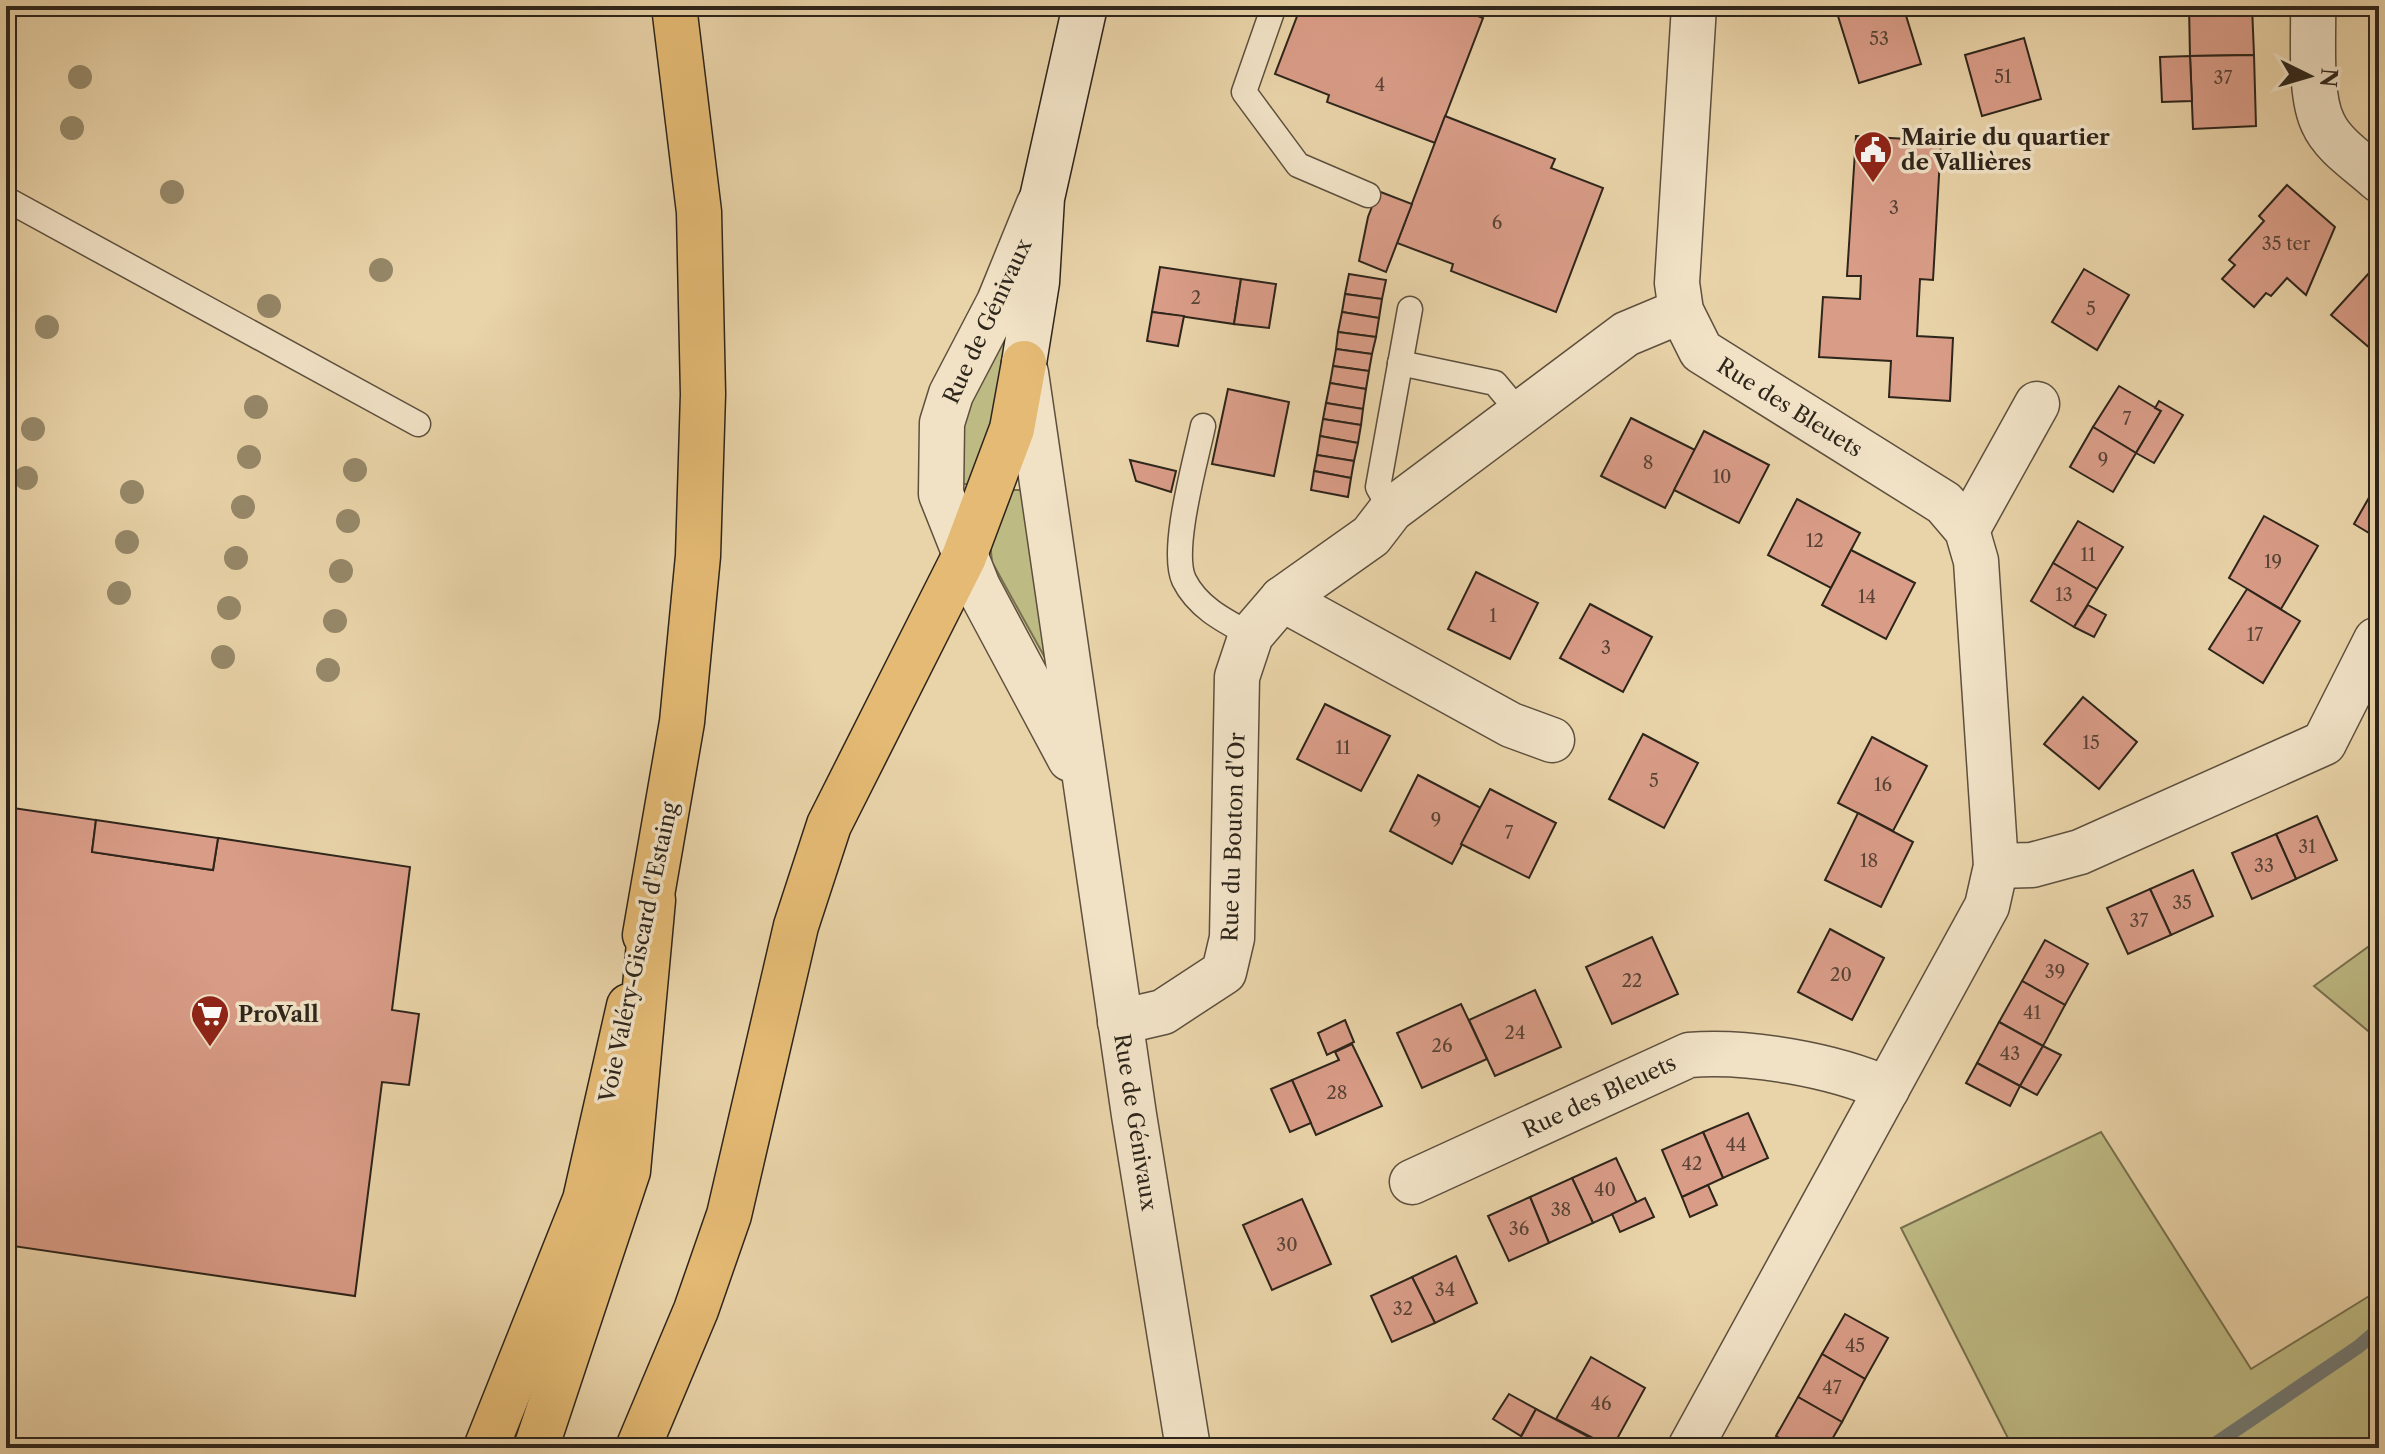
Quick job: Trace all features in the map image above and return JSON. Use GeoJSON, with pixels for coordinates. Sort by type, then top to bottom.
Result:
{"type":"FeatureCollection","features":[{"type":"Feature","properties":{"kind":"highway","name":"Voie Valéry-Giscard d'Estaing"},"geometry":{"type":"LineString","coordinates":[[486,1448],[585,1200],[653,900],[685,692],[698,556],[703,394],[699,212],[674,6]]}},
{"type":"Feature","properties":{"kind":"highway"},"geometry":{"type":"LineString","coordinates":[[638,1448],[696,1310],[729,1215],[796,926],[829,825],[964,557],[1012,429],[1024,363]]}},
{"type":"Feature","properties":{"kind":"highway"},"geometry":{"type":"LineString","coordinates":[[536,1448],[628,1171],[653,900]]}},
{"type":"Feature","properties":{"kind":"street","name":"Rue de Génivaux"},"geometry":{"type":"LineString","coordinates":[[1085,6],[1042,198],[1037,282],[1024,363],[1120,1022],[1188,1448]]}},
{"type":"Feature","properties":{"kind":"street","name":"Rue des Bleuets"},"geometry":{"type":"LineString","coordinates":[[1690,1448],[1987,906],[1996,866],[1976,561],[1967,530],[1944,503],[1701,351],[1681,311],[1677,283],[1694,6]]}},
{"type":"Feature","properties":{"kind":"street"},"geometry":{"type":"LineString","coordinates":[[2313,6],[2317,106],[2323,123],[2332,137],[2379,180]]}},
{"type":"Feature","properties":{"kind":"street","name":"Rue de Génivaux"},"geometry":{"type":"LineString","coordinates":[[1042,198],[999,302],[951,394],[942,423],[941,494],[964,557],[1088,795]]}},
{"type":"Feature","properties":{"kind":"street","name":"Rue du Bouton d'Or"},"geometry":{"type":"LineString","coordinates":[[1120,1022],[1163,1012],[1224,972],[1232,938],[1237,677],[1251,635],[1282,599],[1371,536],[1391,510],[1626,334],[1681,311]]}},
{"type":"Feature","properties":{"kind":"street"},"geometry":{"type":"LineString","coordinates":[[1967,530],[2037,404]]}},
{"type":"Feature","properties":{"kind":"street"},"geometry":{"type":"LineString","coordinates":[[1282,599],[1511,725],[1552,740]]}},
{"type":"Feature","properties":{"kind":"street"},"geometry":{"type":"LineString","coordinates":[[1996,866],[2032,865],[2080,852],[2324,743],[2378,639]]}},
{"type":"Feature","properties":{"kind":"street","name":"Rue des Bleuets"},"geometry":{"type":"LineString","coordinates":[[1412,1182],[1689,1055],[1720,1053],[1834,1072],[1857,1076],[1887,1089]]}},
{"type":"Feature","properties":{"kind":"lane"},"geometry":{"type":"LineString","coordinates":[[1274,6],[1244,92],[1298,165],[1368,195]]}},
{"type":"Feature","properties":{"kind":"lane"},"geometry":{"type":"LineString","coordinates":[[6,199],[418,424]]}},
{"type":"Feature","properties":{"kind":"lane"},"geometry":{"type":"LineString","coordinates":[[1391,510],[1378,487],[1410,309]]}},
{"type":"Feature","properties":{"kind":"lane"},"geometry":{"type":"LineString","coordinates":[[1400,363],[1495,383],[1520,413]]}},
{"type":"Feature","properties":{"kind":"lane"},"geometry":{"type":"LineString","coordinates":[[1203,426],[1180,534],[1183,579],[1210,613],[1251,635]]}},
{"type":"Feature","properties":{"kind":"shaded area"},"geometry":{"type":"Polygon","coordinates":[[[1006,316],[1015,323],[988,437],[971,485],[958,483],[961,421],[1006,316]]]}},
{"type":"Feature","properties":{"kind":"shaded area"},"geometry":{"type":"Polygon","coordinates":[[[1012,490],[1024,490],[1049,665],[992,562],[990,541],[1012,490]]]}},
{"type":"Feature","properties":{"kind":"shaded area"},"geometry":{"type":"Polygon","coordinates":[[[2379,939],[2379,1040],[2314,986],[2379,939]]]}},
{"type":"Feature","properties":{"kind":"shaded area"},"geometry":{"type":"Polygon","coordinates":[[[2101,1132],[2251,1369],[2379,1290],[2379,1448],[2013,1448],[1901,1228],[2101,1132]]]}},
{"type":"Feature","properties":{"kind":"building"},"geometry":{"type":"Polygon","coordinates":[[[1301,6],[1453,6],[1483,18],[1435,143],[1327,102],[1329,95],[1275,74],[1301,6]]]}},
{"type":"Feature","properties":{"kind":"building"},"geometry":{"type":"Polygon","coordinates":[[[1861,6],[1903,6],[1921,64],[1859,83],[1837,13],[1861,6]]]}},
{"type":"Feature","properties":{"kind":"building"},"geometry":{"type":"Polygon","coordinates":[[[2189,6],[2252,6],[2254,55],[2190,56],[2189,6]]]}},
{"type":"Feature","properties":{"kind":"building"},"geometry":{"type":"Polygon","coordinates":[[[2024,38],[2041,99],[1982,116],[1965,55],[2024,38]]]}},
{"type":"Feature","properties":{"kind":"building"},"geometry":{"type":"Polygon","coordinates":[[[2254,55],[2256,126],[2193,129],[2190,56],[2254,55]]]}},
{"type":"Feature","properties":{"kind":"building"},"geometry":{"type":"Polygon","coordinates":[[[2190,56],[2192,101],[2162,102],[2160,57],[2190,56]]]}},
{"type":"Feature","properties":{"kind":"building"},"geometry":{"type":"Polygon","coordinates":[[[1445,116],[1555,159],[1551,168],[1603,188],[1556,312],[1451,271],[1453,264],[1397,243],[1445,116]]]}},
{"type":"Feature","properties":{"kind":"building"},"geometry":{"type":"Polygon","coordinates":[[[1856,136],[1941,141],[1933,280],[1920,279],[1917,336],[1953,338],[1950,401],[1889,397],[1891,361],[1819,357],[1823,297],[1860,299],[1861,276],[1847,276],[1856,136]]]}},
{"type":"Feature","properties":{"kind":"building"},"geometry":{"type":"Polygon","coordinates":[[[2287,185],[2335,227],[2306,295],[2287,278],[2271,296],[2266,293],[2254,307],[2222,279],[2235,265],[2229,260],[2264,221],[2259,216],[2287,185]]]}},
{"type":"Feature","properties":{"kind":"building"},"geometry":{"type":"Polygon","coordinates":[[[1378,191],[1412,204],[1386,272],[1359,261],[1368,217],[1378,191]]]}},
{"type":"Feature","properties":{"kind":"building"},"geometry":{"type":"Polygon","coordinates":[[[1160,267],[1241,279],[1234,324],[1152,312],[1160,267]]]}},
{"type":"Feature","properties":{"kind":"building"},"geometry":{"type":"Polygon","coordinates":[[[2084,269],[2129,295],[2097,350],[2052,322],[2084,269]]]}},
{"type":"Feature","properties":{"kind":"building"},"geometry":{"type":"Polygon","coordinates":[[[2370,272],[2379,280],[2379,348],[2375,344],[2371,349],[2331,315],[2370,272]]]}},
{"type":"Feature","properties":{"kind":"building"},"geometry":{"type":"Polygon","coordinates":[[[1349,274],[1386,280],[1382,299],[1345,294],[1349,274]]]}},
{"type":"Feature","properties":{"kind":"building"},"geometry":{"type":"Polygon","coordinates":[[[1241,279],[1276,284],[1269,328],[1234,324],[1241,279]]]}},
{"type":"Feature","properties":{"kind":"building"},"geometry":{"type":"Polygon","coordinates":[[[1345,294],[1382,299],[1379,318],[1342,312],[1345,294]]]}},
{"type":"Feature","properties":{"kind":"building"},"geometry":{"type":"Polygon","coordinates":[[[1152,312],[1184,316],[1178,346],[1147,341],[1152,312]]]}},
{"type":"Feature","properties":{"kind":"building"},"geometry":{"type":"Polygon","coordinates":[[[1342,312],[1379,318],[1376,337],[1338,332],[1342,312]]]}},
{"type":"Feature","properties":{"kind":"building"},"geometry":{"type":"Polygon","coordinates":[[[1338,332],[1376,337],[1372,354],[1336,349],[1338,332]]]}},
{"type":"Feature","properties":{"kind":"building"},"geometry":{"type":"Polygon","coordinates":[[[1336,349],[1372,354],[1369,371],[1333,366],[1336,349]]]}},
{"type":"Feature","properties":{"kind":"building"},"geometry":{"type":"Polygon","coordinates":[[[1333,366],[1369,371],[1366,389],[1330,383],[1333,366]]]}},
{"type":"Feature","properties":{"kind":"building"},"geometry":{"type":"Polygon","coordinates":[[[1330,383],[1366,389],[1363,409],[1326,403],[1330,383]]]}},
{"type":"Feature","properties":{"kind":"building"},"geometry":{"type":"Polygon","coordinates":[[[2119,386],[2161,411],[2136,453],[2093,427],[2119,386]]]}},
{"type":"Feature","properties":{"kind":"building"},"geometry":{"type":"Polygon","coordinates":[[[1228,389],[1289,402],[1274,476],[1212,464],[1228,389]]]}},
{"type":"Feature","properties":{"kind":"building"},"geometry":{"type":"Polygon","coordinates":[[[2159,401],[2183,415],[2154,463],[2136,453],[2161,411],[2155,408],[2159,401]]]}},
{"type":"Feature","properties":{"kind":"building"},"geometry":{"type":"Polygon","coordinates":[[[1326,403],[1363,409],[1361,425],[1323,419],[1326,403]]]}},
{"type":"Feature","properties":{"kind":"building"},"geometry":{"type":"Polygon","coordinates":[[[1631,418],[1695,450],[1665,508],[1601,476],[1631,418]]]}},
{"type":"Feature","properties":{"kind":"building"},"geometry":{"type":"Polygon","coordinates":[[[1323,419],[1361,425],[1358,443],[1320,436],[1323,419]]]}},
{"type":"Feature","properties":{"kind":"building"},"geometry":{"type":"Polygon","coordinates":[[[2093,427],[2136,453],[2113,492],[2070,467],[2093,427]]]}},
{"type":"Feature","properties":{"kind":"building"},"geometry":{"type":"Polygon","coordinates":[[[1704,431],[1769,465],[1739,523],[1674,490],[1704,431]]]}},
{"type":"Feature","properties":{"kind":"building"},"geometry":{"type":"Polygon","coordinates":[[[1320,436],[1358,443],[1354,461],[1317,455],[1320,436]]]}},
{"type":"Feature","properties":{"kind":"building"},"geometry":{"type":"Polygon","coordinates":[[[1317,455],[1354,461],[1351,478],[1314,471],[1317,455]]]}},
{"type":"Feature","properties":{"kind":"building"},"geometry":{"type":"Polygon","coordinates":[[[1130,460],[1176,471],[1171,492],[1136,481],[1130,460]]]}},
{"type":"Feature","properties":{"kind":"building"},"geometry":{"type":"Polygon","coordinates":[[[1314,471],[1351,478],[1348,497],[1311,490],[1314,471]]]}},
{"type":"Feature","properties":{"kind":"building"},"geometry":{"type":"Polygon","coordinates":[[[2379,480],[2379,539],[2354,524],[2379,480]]]}},
{"type":"Feature","properties":{"kind":"building"},"geometry":{"type":"Polygon","coordinates":[[[1797,499],[1860,533],[1831,588],[1768,555],[1797,499]]]}},
{"type":"Feature","properties":{"kind":"building"},"geometry":{"type":"Polygon","coordinates":[[[2264,516],[2318,546],[2281,609],[2229,578],[2264,516]]]}},
{"type":"Feature","properties":{"kind":"building"},"geometry":{"type":"Polygon","coordinates":[[[2078,521],[2123,547],[2097,589],[2053,563],[2078,521]]]}},
{"type":"Feature","properties":{"kind":"building"},"geometry":{"type":"Polygon","coordinates":[[[1851,550],[1915,583],[1886,639],[1822,605],[1851,550]]]}},
{"type":"Feature","properties":{"kind":"building"},"geometry":{"type":"Polygon","coordinates":[[[2053,563],[2097,589],[2074,627],[2031,601],[2053,563]]]}},
{"type":"Feature","properties":{"kind":"building"},"geometry":{"type":"Polygon","coordinates":[[[1476,572],[1538,603],[1510,659],[1448,629],[1476,572]]]}},
{"type":"Feature","properties":{"kind":"building"},"geometry":{"type":"Polygon","coordinates":[[[2247,589],[2300,621],[2263,683],[2209,649],[2247,589]]]}},
{"type":"Feature","properties":{"kind":"building"},"geometry":{"type":"Polygon","coordinates":[[[1590,604],[1652,637],[1623,692],[1560,658],[1590,604]]]}},
{"type":"Feature","properties":{"kind":"building"},"geometry":{"type":"Polygon","coordinates":[[[2088,605],[2106,615],[2094,637],[2074,627],[2088,605]]]}},
{"type":"Feature","properties":{"kind":"building"},"geometry":{"type":"Polygon","coordinates":[[[2083,697],[2137,742],[2099,789],[2044,744],[2083,697]]]}},
{"type":"Feature","properties":{"kind":"building"},"geometry":{"type":"Polygon","coordinates":[[[1325,704],[1390,736],[1361,791],[1297,759],[1325,704]]]}},
{"type":"Feature","properties":{"kind":"building"},"geometry":{"type":"Polygon","coordinates":[[[1643,734],[1698,763],[1664,828],[1609,799],[1643,734]]]}},
{"type":"Feature","properties":{"kind":"building"},"geometry":{"type":"Polygon","coordinates":[[[1872,737],[1927,766],[1893,831],[1838,803],[1872,737]]]}},
{"type":"Feature","properties":{"kind":"building"},"geometry":{"type":"Polygon","coordinates":[[[1418,775],[1481,808],[1452,864],[1390,831],[1418,775]]]}},
{"type":"Feature","properties":{"kind":"building"},"geometry":{"type":"Polygon","coordinates":[[[1490,789],[1556,823],[1529,878],[1461,844],[1490,789]]]}},
{"type":"Feature","properties":{"kind":"building","name":"ProVall"},"geometry":{"type":"Polygon","coordinates":[[[6,807],[96,820],[92,852],[213,870],[218,838],[410,867],[392,1010],[419,1014],[409,1085],[382,1082],[355,1296],[6,1245],[6,807]]]}},
{"type":"Feature","properties":{"kind":"building"},"geometry":{"type":"Polygon","coordinates":[[[1858,813],[1913,842],[1881,907],[1825,880],[1858,813]]]}},
{"type":"Feature","properties":{"kind":"building"},"geometry":{"type":"Polygon","coordinates":[[[2317,816],[2337,860],[2296,879],[2276,834],[2317,816]]]}},
{"type":"Feature","properties":{"kind":"building"},"geometry":{"type":"Polygon","coordinates":[[[96,820],[218,838],[213,870],[92,852],[96,820]]]}},
{"type":"Feature","properties":{"kind":"building"},"geometry":{"type":"Polygon","coordinates":[[[2276,834],[2296,879],[2252,899],[2232,853],[2276,834]]]}},
{"type":"Feature","properties":{"kind":"building"},"geometry":{"type":"Polygon","coordinates":[[[2193,870],[2213,916],[2171,935],[2150,889],[2193,870]]]}},
{"type":"Feature","properties":{"kind":"building"},"geometry":{"type":"Polygon","coordinates":[[[2150,889],[2171,935],[2128,954],[2107,908],[2150,889]]]}},
{"type":"Feature","properties":{"kind":"building"},"geometry":{"type":"Polygon","coordinates":[[[1830,929],[1884,958],[1852,1020],[1798,992],[1830,929]]]}},
{"type":"Feature","properties":{"kind":"building"},"geometry":{"type":"Polygon","coordinates":[[[1652,937],[1678,994],[1612,1024],[1586,967],[1652,937]]]}},
{"type":"Feature","properties":{"kind":"building"},"geometry":{"type":"Polygon","coordinates":[[[2045,940],[2088,964],[2065,1005],[2022,981],[2045,940]]]}},
{"type":"Feature","properties":{"kind":"building"},"geometry":{"type":"Polygon","coordinates":[[[2022,981],[2065,1005],[2043,1046],[1999,1022],[2022,981]]]}},
{"type":"Feature","properties":{"kind":"building"},"geometry":{"type":"Polygon","coordinates":[[[1535,990],[1561,1047],[1495,1076],[1469,1020],[1535,990]]]}},
{"type":"Feature","properties":{"kind":"building"},"geometry":{"type":"Polygon","coordinates":[[[1461,1004],[1487,1059],[1422,1088],[1397,1033],[1461,1004]]]}},
{"type":"Feature","properties":{"kind":"building"},"geometry":{"type":"Polygon","coordinates":[[[1345,1020],[1354,1042],[1327,1055],[1318,1033],[1345,1020]]]}},
{"type":"Feature","properties":{"kind":"building"},"geometry":{"type":"Polygon","coordinates":[[[1999,1022],[2043,1046],[2020,1086],[1977,1063],[1999,1022]]]}},
{"type":"Feature","properties":{"kind":"building"},"geometry":{"type":"Polygon","coordinates":[[[1352,1044],[1382,1106],[1316,1135],[1292,1080],[1339,1060],[1335,1052],[1352,1044]]]}},
{"type":"Feature","properties":{"kind":"building"},"geometry":{"type":"Polygon","coordinates":[[[2043,1046],[2061,1055],[2037,1095],[2020,1086],[2043,1046]]]}},
{"type":"Feature","properties":{"kind":"building"},"geometry":{"type":"Polygon","coordinates":[[[1977,1063],[2020,1086],[2010,1106],[1966,1083],[1977,1063]]]}},
{"type":"Feature","properties":{"kind":"building"},"geometry":{"type":"Polygon","coordinates":[[[1292,1080],[1311,1123],[1290,1132],[1271,1089],[1292,1080]]]}},
{"type":"Feature","properties":{"kind":"building"},"geometry":{"type":"Polygon","coordinates":[[[1748,1113],[1768,1158],[1723,1178],[1703,1132],[1748,1113]]]}},
{"type":"Feature","properties":{"kind":"building"},"geometry":{"type":"Polygon","coordinates":[[[1703,1132],[1723,1178],[1682,1197],[1662,1150],[1703,1132]]]}},
{"type":"Feature","properties":{"kind":"building"},"geometry":{"type":"Polygon","coordinates":[[[1616,1158],[1637,1203],[1593,1223],[1572,1178],[1616,1158]]]}},
{"type":"Feature","properties":{"kind":"building"},"geometry":{"type":"Polygon","coordinates":[[[1572,1178],[1593,1223],[1549,1243],[1530,1197],[1572,1178]]]}},
{"type":"Feature","properties":{"kind":"building"},"geometry":{"type":"Polygon","coordinates":[[[1708,1185],[1717,1205],[1690,1217],[1682,1197],[1708,1185]]]}},
{"type":"Feature","properties":{"kind":"building"},"geometry":{"type":"Polygon","coordinates":[[[1530,1197],[1549,1243],[1509,1261],[1488,1216],[1530,1197]]]}},
{"type":"Feature","properties":{"kind":"building"},"geometry":{"type":"Polygon","coordinates":[[[1645,1198],[1654,1217],[1620,1232],[1612,1214],[1645,1198]]]}},
{"type":"Feature","properties":{"kind":"building"},"geometry":{"type":"Polygon","coordinates":[[[1302,1199],[1331,1264],[1272,1290],[1243,1225],[1302,1199]]]}},
{"type":"Feature","properties":{"kind":"building"},"geometry":{"type":"Polygon","coordinates":[[[1456,1256],[1477,1303],[1435,1323],[1412,1277],[1456,1256]]]}},
{"type":"Feature","properties":{"kind":"building"},"geometry":{"type":"Polygon","coordinates":[[[1412,1277],[1435,1323],[1392,1342],[1371,1296],[1412,1277]]]}},
{"type":"Feature","properties":{"kind":"building"},"geometry":{"type":"Polygon","coordinates":[[[1845,1314],[1888,1338],[1865,1379],[1822,1354],[1845,1314]]]}},
{"type":"Feature","properties":{"kind":"building"},"geometry":{"type":"Polygon","coordinates":[[[1822,1354],[1865,1379],[1842,1422],[1798,1397],[1822,1354]]]}},
{"type":"Feature","properties":{"kind":"building"},"geometry":{"type":"Polygon","coordinates":[[[1591,1357],[1645,1388],[1612,1448],[1556,1419],[1591,1357]]]}},
{"type":"Feature","properties":{"kind":"building"},"geometry":{"type":"Polygon","coordinates":[[[1509,1394],[1536,1409],[1521,1436],[1493,1419],[1509,1394]]]}},
{"type":"Feature","properties":{"kind":"building"},"geometry":{"type":"Polygon","coordinates":[[[1798,1397],[1842,1422],[1827,1448],[1797,1448],[1776,1436],[1798,1397]]]}},
{"type":"Feature","properties":{"kind":"building"},"geometry":{"type":"Polygon","coordinates":[[[1536,1409],[1591,1438],[1586,1448],[1515,1448],[1536,1409]]]}},
{"type":"Feature","properties":{"kind":"waterway"},"geometry":{"type":"LineString","coordinates":[[2209,1448],[2358,1347],[2379,1329]]}},
{"type":"Feature","properties":{"kind":"place","name":"Mairie du quartier de Vallières"},"geometry":{"type":"Point","coordinates":[1873,184]}},
{"type":"Feature","properties":{"kind":"place","name":"ProVall"},"geometry":{"type":"Point","coordinates":[210,1048]}}]}
